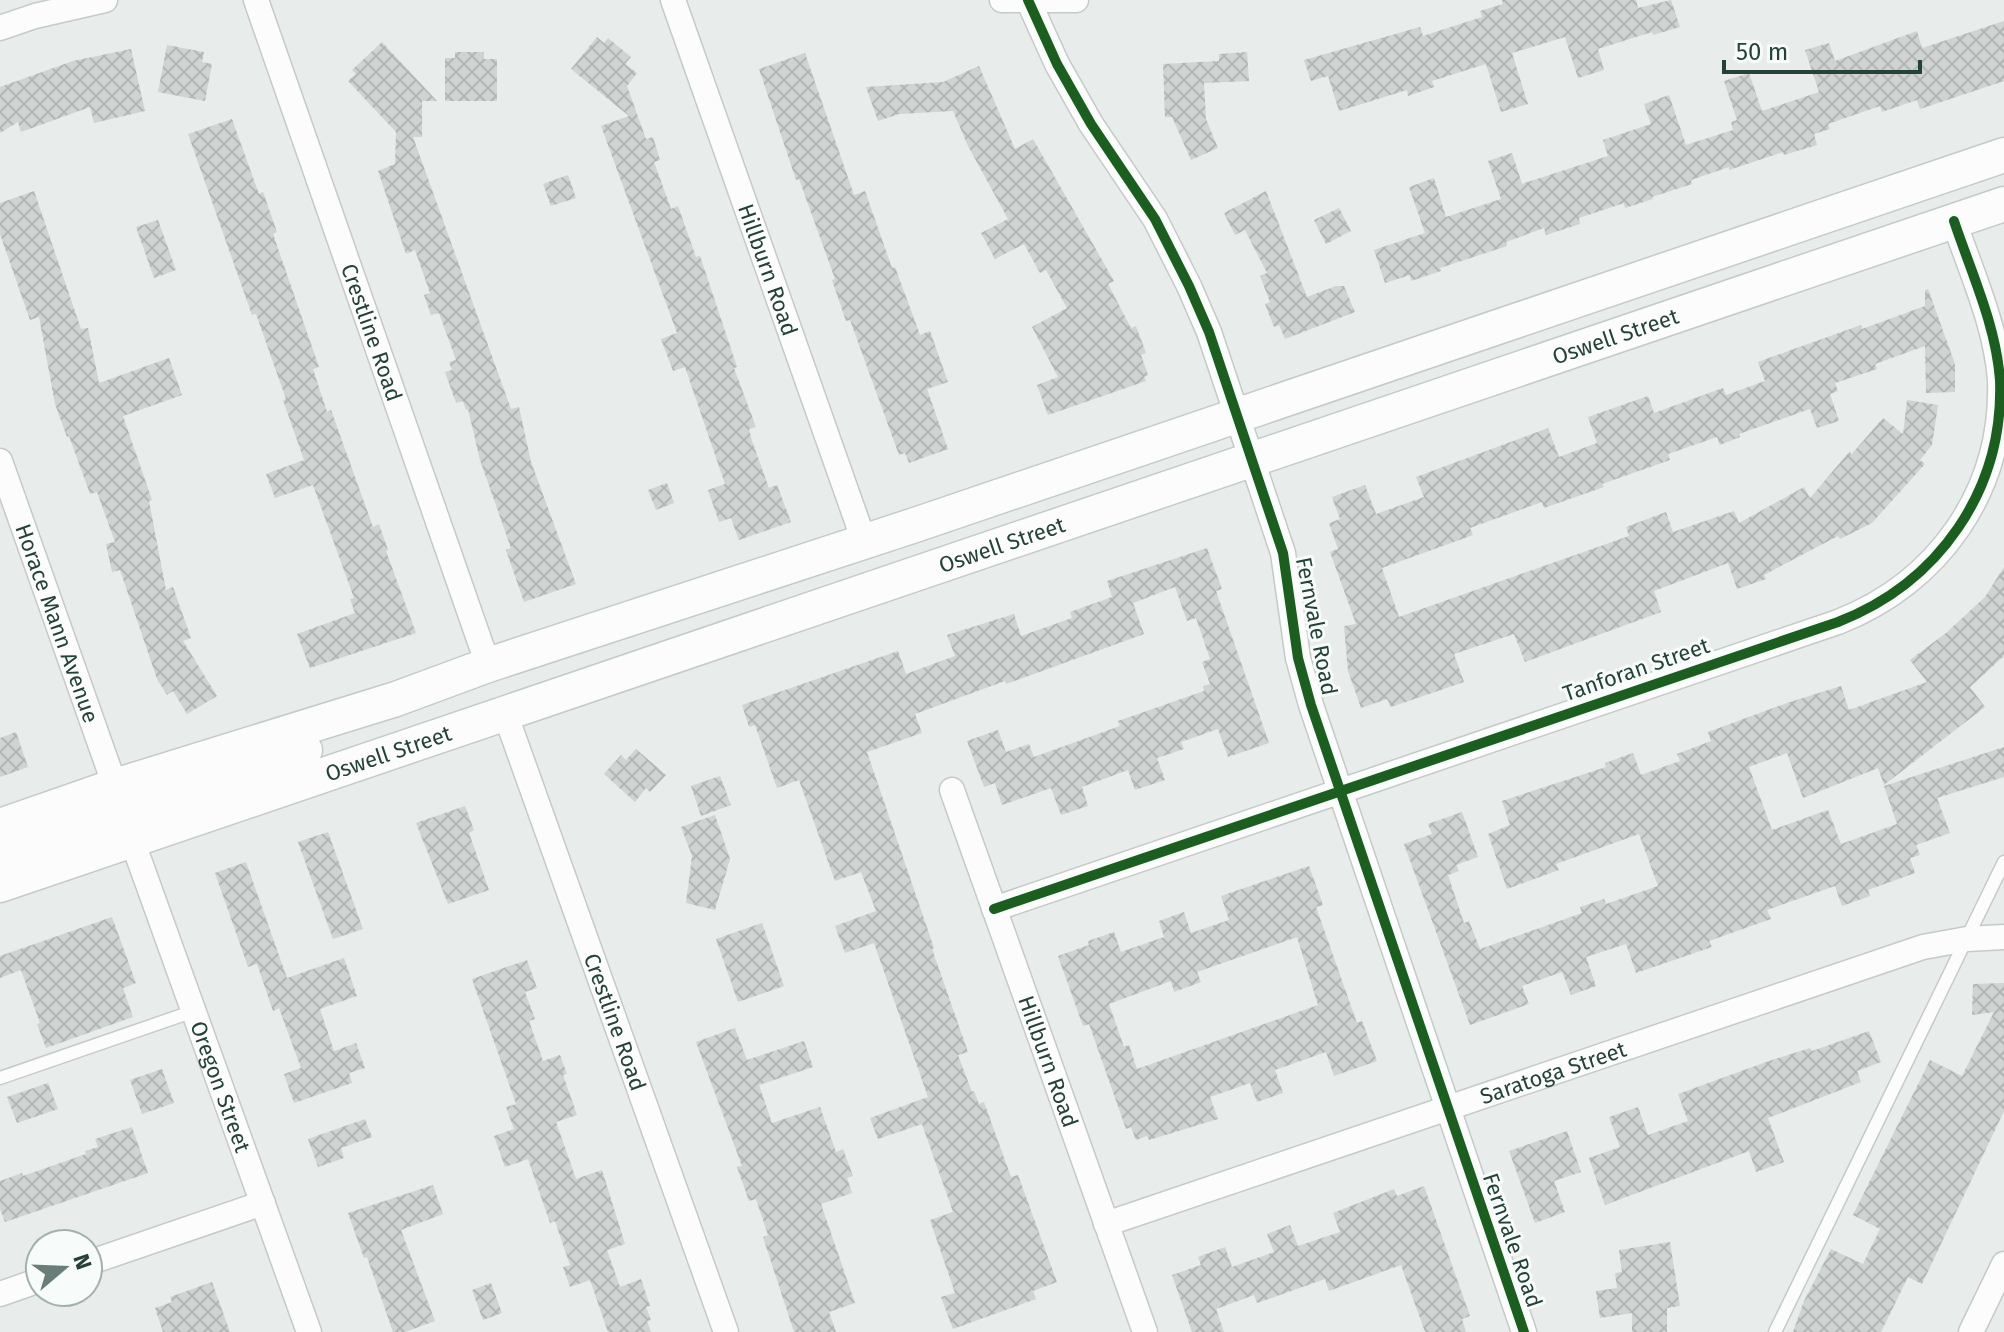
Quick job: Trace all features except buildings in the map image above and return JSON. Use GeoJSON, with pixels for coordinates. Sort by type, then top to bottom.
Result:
{"type":"FeatureCollection","features":[{"type":"Feature","properties":{"kind":"main road"},"geometry":{"type":"LineString","coordinates":[[0,826],[115,786],[396,699],[488,665],[2004,155]]}},
{"type":"Feature","properties":{"kind":"main road","name":"Oswell Street"},"geometry":{"type":"LineString","coordinates":[[0,885],[2004,204]]}},
{"type":"Feature","properties":{"kind":"main road"},"geometry":{"type":"LineString","coordinates":[[132,840],[135,816],[153,803],[338,738],[396,699]]}},
{"type":"Feature","properties":{"kind":"main road"},"geometry":{"type":"LineString","coordinates":[[0,859],[73,833],[101,819],[117,802],[115,786]]}},
{"type":"Feature","properties":{"kind":"street"},"geometry":{"type":"LineString","coordinates":[[0,28],[35,16],[105,0]]}},
{"type":"Feature","properties":{"kind":"street","name":"Crestline Road"},"geometry":{"type":"LineString","coordinates":[[256,0],[488,665]]}},
{"type":"Feature","properties":{"kind":"street","name":"Hillburn Road"},"geometry":{"type":"LineString","coordinates":[[673,0],[864,541]]}},
{"type":"Feature","properties":{"kind":"street"},"geometry":{"type":"LineString","coordinates":[[1002,0],[1076,0]]}},
{"type":"Feature","properties":{"kind":"street","name":"Fernvale Road"},"geometry":{"type":"LineString","coordinates":[[1028,0],[1057,64],[1091,124],[1155,219],[1189,286],[1238,414],[1283,553],[1298,658],[1311,705],[1524,1332]]}},
{"type":"Feature","properties":{"kind":"street","name":"Tanforan Street"},"geometry":{"type":"LineString","coordinates":[[994,909],[1838,622],[1862,613],[1894,594],[1924,571],[1952,540],[1974,505],[1990,466],[1999,421],[2000,380],[1994,339],[1954,221]]}},
{"type":"Feature","properties":{"kind":"street","name":"Horace Mann Avenue"},"geometry":{"type":"LineString","coordinates":[[0,461],[115,786]]}},
{"type":"Feature","properties":{"kind":"street","name":"Crestline Road"},"geometry":{"type":"LineString","coordinates":[[505,713],[726,1332]]}},
{"type":"Feature","properties":{"kind":"street","name":"Hillburn Road"},"geometry":{"type":"LineString","coordinates":[[952,790],[1145,1332]]}},
{"type":"Feature","properties":{"kind":"street","name":"Oregon Street"},"geometry":{"type":"LineString","coordinates":[[132,840],[309,1332]]}},
{"type":"Feature","properties":{"kind":"street","name":"Saratoga Street"},"geometry":{"type":"LineString","coordinates":[[1106,1224],[1923,947],[1967,939],[2004,937]]}},
{"type":"Feature","properties":{"kind":"street"},"geometry":{"type":"LineString","coordinates":[[104,1258],[263,1203]]}},
{"type":"Feature","properties":{"kind":"street"},"geometry":{"type":"LineString","coordinates":[[1971,1332],[2004,1264]]}},
{"type":"Feature","properties":{"kind":"street"},"geometry":{"type":"LineString","coordinates":[[0,1294],[24,1286]]}},
{"type":"Feature","properties":{"kind":"lane"},"geometry":{"type":"LineString","coordinates":[[1775,1332],[2004,862]]}},
{"type":"Feature","properties":{"kind":"lane"},"geometry":{"type":"LineString","coordinates":[[0,1078],[194,1011]]}},
{"type":"Feature","properties":{"kind":"cycle path"},"geometry":{"type":"LineString","coordinates":[[1028,0],[1057,64],[1091,124],[1155,219],[1209,332],[1283,553],[1298,658],[1311,705],[1524,1332]]}},
{"type":"Feature","properties":{"kind":"cycle path"},"geometry":{"type":"LineString","coordinates":[[994,909],[1838,622],[1874,605],[1906,583],[1934,558],[1958,528],[1977,495],[1990,459],[1998,421],[2000,380],[1994,339],[1954,221]]}}]}
